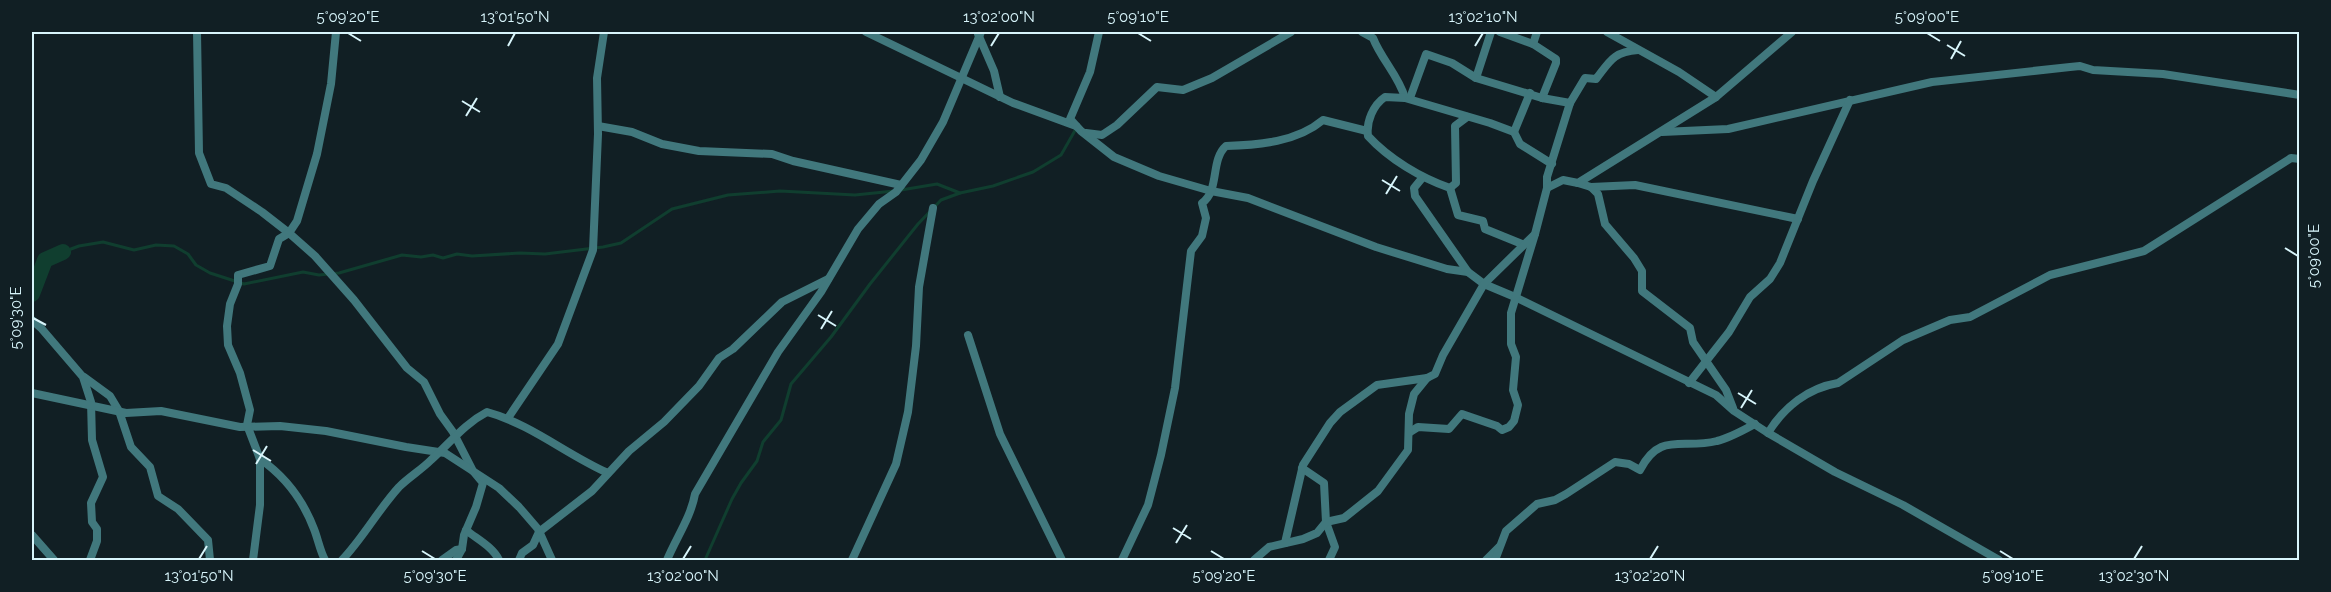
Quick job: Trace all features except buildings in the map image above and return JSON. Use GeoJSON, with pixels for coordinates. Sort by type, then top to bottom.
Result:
{"type":"FeatureCollection","features":[{"type":"Feature","properties":{"kind":"street"},"geometry":{"type":"LineString","coordinates":[[197,32],[199,153],[212,184],[226,188],[289,233],[315,256],[354,300],[407,368],[424,382],[473,471],[483,483],[456,561]]}},
{"type":"Feature","properties":{"kind":"street"},"geometry":{"type":"LineString","coordinates":[[253,561],[260,505],[260,459],[247,427],[250,410],[240,373],[228,345],[227,326],[230,304],[238,284],[238,275],[270,266],[279,239],[289,233],[297,221],[317,154],[331,84],[336,32]]}},
{"type":"Feature","properties":{"kind":"street"},"geometry":{"type":"LineString","coordinates":[[508,418],[558,344],[594,250],[598,126],[597,78],[604,32]]}},
{"type":"Feature","properties":{"kind":"street"},"geometry":{"type":"LineString","coordinates":[[866,32],[1000,97],[1080,130],[1102,135],[1117,125],[1157,87],[1183,90],[1212,78],[1291,32]]}},
{"type":"Feature","properties":{"kind":"street"},"geometry":{"type":"LineString","coordinates":[[1099,32],[1090,72],[1070,119],[1114,157],[1159,176],[1211,191],[1248,198],[1377,248],[1447,269],[1468,272]]}},
{"type":"Feature","properties":{"kind":"street"},"geometry":{"type":"LineString","coordinates":[[1362,32],[1373,38],[1378,51],[1408,98]]}},
{"type":"Feature","properties":{"kind":"street"},"geometry":{"type":"LineString","coordinates":[[1476,78],[1491,32]]}},
{"type":"Feature","properties":{"kind":"street"},"geometry":{"type":"LineString","coordinates":[[1500,32],[1533,44],[1557,61],[1542,98]]}},
{"type":"Feature","properties":{"kind":"street"},"geometry":{"type":"LineString","coordinates":[[1533,44],[1537,32]]}},
{"type":"Feature","properties":{"kind":"street"},"geometry":{"type":"LineString","coordinates":[[1607,32],[1681,73],[1716,96]]}},
{"type":"Feature","properties":{"kind":"street"},"geometry":{"type":"LineString","coordinates":[[1578,183],[1716,96],[1792,32]]}},
{"type":"Feature","properties":{"kind":"street"},"geometry":{"type":"LineString","coordinates":[[667,561],[679,531],[692,510],[695,494],[778,352],[828,279],[858,229],[879,204],[896,192],[921,160],[943,122],[979,33]]}},
{"type":"Feature","properties":{"kind":"street"},"geometry":{"type":"LineString","coordinates":[[979,33],[994,71],[1000,97]]}},
{"type":"Feature","properties":{"kind":"street"},"geometry":{"type":"LineString","coordinates":[[1410,432],[1418,427],[1449,429],[1462,414],[1497,426],[1502,430],[1514,421],[1518,405],[1513,390],[1516,357],[1511,344],[1510,326],[1515,297],[1535,234],[1547,188],[1547,177],[1570,103],[1587,77],[1596,79],[1614,56],[1623,51],[1638,50]]}},
{"type":"Feature","properties":{"kind":"street"},"geometry":{"type":"LineString","coordinates":[[1408,98],[1426,54],[1452,63],[1476,78],[1542,98],[1570,103]]}},
{"type":"Feature","properties":{"kind":"street"},"geometry":{"type":"LineString","coordinates":[[1662,132],[1728,129],[1932,82],[2080,66],[2093,70],[2163,74],[2300,95]]}},
{"type":"Feature","properties":{"kind":"street"},"geometry":{"type":"LineString","coordinates":[[1514,132],[1530,93]]}},
{"type":"Feature","properties":{"kind":"street"},"geometry":{"type":"LineString","coordinates":[[1450,188],[1423,177],[1377,145],[1368,136],[1367,131],[1375,107],[1382,99],[1408,98],[1514,132],[1520,144],[1552,164]]}},
{"type":"Feature","properties":{"kind":"street"},"geometry":{"type":"LineString","coordinates":[[1689,383],[1729,332],[1750,297],[1772,275],[1850,100]]}},
{"type":"Feature","properties":{"kind":"street"},"geometry":{"type":"LineString","coordinates":[[1450,188],[1456,183],[1455,126],[1467,117]]}},
{"type":"Feature","properties":{"kind":"street"},"geometry":{"type":"LineString","coordinates":[[1122,561],[1148,505],[1161,455],[1175,388],[1191,251],[1202,236],[1206,218],[1202,206],[1209,199],[1215,170],[1223,149],[1226,146],[1254,145],[1302,134],[1323,120],[1367,131]]}},
{"type":"Feature","properties":{"kind":"street"},"geometry":{"type":"LineString","coordinates":[[598,126],[632,132],[662,144],[699,151],[772,154],[804,164],[901,185]]}},
{"type":"Feature","properties":{"kind":"street"},"geometry":{"type":"LineString","coordinates":[[1768,433],[1776,420],[1808,392],[1828,384],[1838,383],[1903,340],[1950,320],[1971,318],[2050,275],[2144,251],[2291,158],[2300,159]]}},
{"type":"Feature","properties":{"kind":"street"},"geometry":{"type":"LineString","coordinates":[[1423,177],[1414,188],[1414,196],[1468,272],[1484,284],[1716,395],[1734,411],[1834,472],[1903,505],[1999,561]]}},
{"type":"Feature","properties":{"kind":"street"},"geometry":{"type":"LineString","coordinates":[[1547,188],[1563,180],[1591,187],[1635,185],[1798,219]]}},
{"type":"Feature","properties":{"kind":"street"},"geometry":{"type":"LineString","coordinates":[[1591,187],[1600,197],[1607,227],[1634,258],[1642,271],[1642,291],[1690,328],[1693,342],[1726,390],[1734,411]]}},
{"type":"Feature","properties":{"kind":"street"},"geometry":{"type":"LineString","coordinates":[[1450,188],[1458,215],[1484,221],[1485,229],[1522,244]]}},
{"type":"Feature","properties":{"kind":"street"},"geometry":{"type":"LineString","coordinates":[[852,561],[896,464],[908,412],[916,346],[919,287],[933,208]]}},
{"type":"Feature","properties":{"kind":"street"},"geometry":{"type":"LineString","coordinates":[[1285,543],[1305,459],[1330,423],[1367,391],[1381,383],[1427,378],[1435,374],[1443,355],[1484,284],[1522,244],[1535,234]]}},
{"type":"Feature","properties":{"kind":"street"},"geometry":{"type":"LineString","coordinates":[[519,561],[522,553],[533,545],[539,532],[592,491],[629,451],[664,422],[699,386],[718,358],[733,349],[782,302],[828,279]]}},
{"type":"Feature","properties":{"kind":"street"},"geometry":{"type":"LineString","coordinates":[[32,320],[83,377],[110,396],[120,411],[131,447],[150,467],[158,496],[178,509],[208,540],[210,561]]}},
{"type":"Feature","properties":{"kind":"street"},"geometry":{"type":"LineString","coordinates":[[968,335],[1000,434],[1062,561]]}},
{"type":"Feature","properties":{"kind":"street"},"geometry":{"type":"LineString","coordinates":[[83,377],[91,405],[92,440],[103,477],[91,503],[92,522],[97,529],[97,541],[90,561]]}},
{"type":"Feature","properties":{"kind":"street"},"geometry":{"type":"LineString","coordinates":[[1254,561],[1269,547],[1317,533],[1326,522],[1344,518],[1378,491],[1408,450],[1410,432],[1408,414],[1414,394],[1427,378]]}},
{"type":"Feature","properties":{"kind":"street"},"geometry":{"type":"LineString","coordinates":[[32,393],[120,411],[161,411],[247,427],[279,426],[326,431],[445,453],[499,488],[539,532],[552,561]]}},
{"type":"Feature","properties":{"kind":"street"},"geometry":{"type":"LineString","coordinates":[[342,561],[359,543],[401,485],[472,420],[487,412],[508,418],[553,442],[583,462],[608,473]]}},
{"type":"Feature","properties":{"kind":"street"},"geometry":{"type":"LineString","coordinates":[[1495,561],[1506,531],[1537,504],[1566,494],[1615,462],[1629,464],[1640,470],[1647,456],[1663,444],[1716,441],[1755,424]]}},
{"type":"Feature","properties":{"kind":"street"},"geometry":{"type":"LineString","coordinates":[[260,459],[290,485],[298,496],[309,517],[325,561]]}},
{"type":"Feature","properties":{"kind":"street"},"geometry":{"type":"LineString","coordinates":[[1302,468],[1324,483],[1326,522],[1335,547],[1329,561]]}},
{"type":"Feature","properties":{"kind":"street"},"geometry":{"type":"LineString","coordinates":[[466,530],[496,554],[499,561]]}},
{"type":"Feature","properties":{"kind":"street"},"geometry":{"type":"LineString","coordinates":[[32,535],[54,561]]}},
{"type":"Feature","properties":{"kind":"street"},"geometry":{"type":"LineString","coordinates":[[1486,561],[1500,546]]}},
{"type":"Feature","properties":{"kind":"street"},"geometry":{"type":"LineString","coordinates":[[442,561],[456,550],[462,549]]}},
{"type":"Feature","properties":{"kind":"waterway"},"geometry":{"type":"LineString","coordinates":[[705,560],[732,499],[757,461],[763,442],[781,420],[791,384],[831,337],[918,224],[941,200],[1033,172],[1061,155],[1077,127]]}},
{"type":"Feature","properties":{"kind":"waterway"},"geometry":{"type":"LineString","coordinates":[[901,190],[937,184],[960,193]]}},
{"type":"Feature","properties":{"kind":"waterway"},"geometry":{"type":"LineString","coordinates":[[63,252],[79,246],[103,242],[134,250],[156,245],[174,246],[188,254],[196,265],[210,273],[244,284],[303,272],[319,275],[339,273],[402,255],[421,257],[433,255],[443,258],[457,254],[472,256],[545,254],[603,247],[621,243],[672,209],[728,195],[780,191],[855,195],[894,191]]}},
{"type":"Feature","properties":{"kind":"waterway"},"geometry":{"type":"LineString","coordinates":[[32,294],[45,260],[63,252]]}}]}
